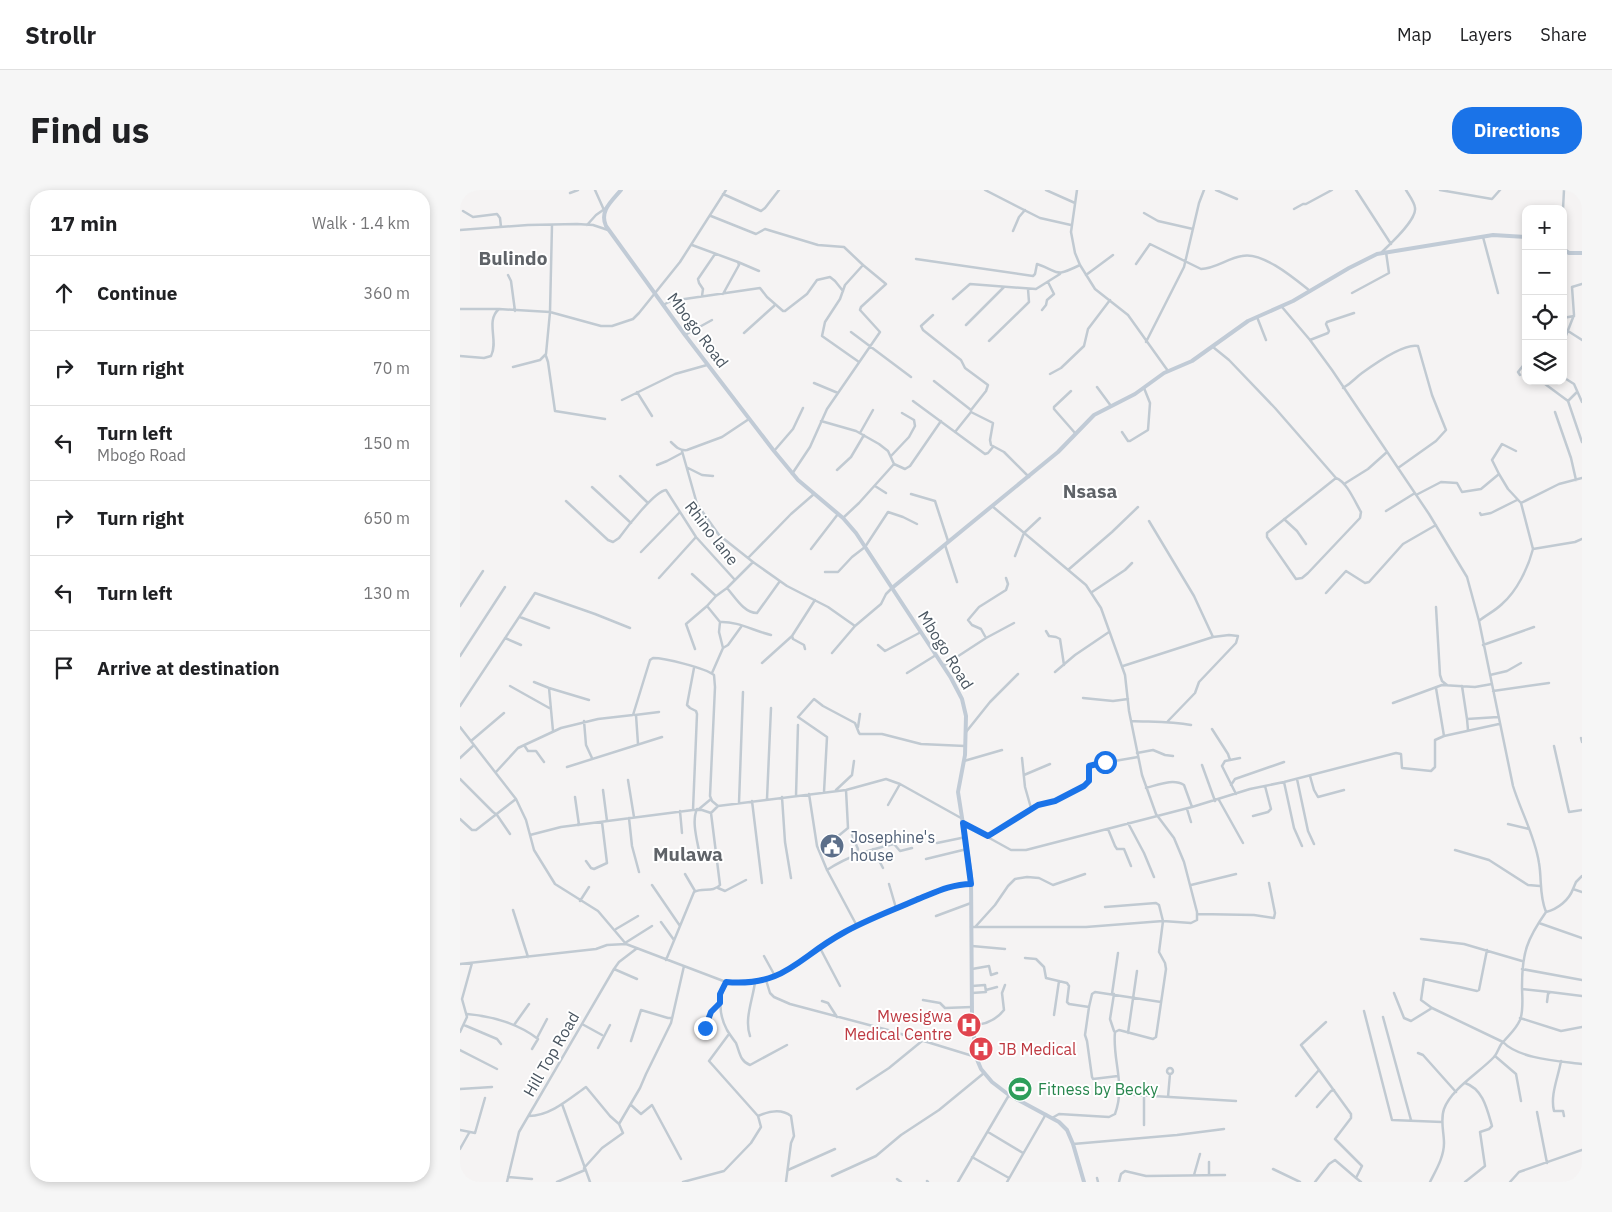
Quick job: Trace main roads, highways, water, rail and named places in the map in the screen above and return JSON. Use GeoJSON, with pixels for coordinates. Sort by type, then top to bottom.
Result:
{"type":"FeatureCollection","features":[{"type":"Feature","properties":{"kind":"main road","name":"Mbogo Road"},"geometry":{"type":"LineString","coordinates":[[621,190],[605,209],[604,222],[610,231],[685,336],[774,452],[792,474],[843,518],[921,632],[962,699],[966,716],[966,732],[964,761],[958,792],[966,837],[974,927],[972,946],[972,1025],[976,1057],[984,1073],[992,1082],[1009,1095],[1046,1114],[1067,1130],[1084,1182]]}},
{"type":"Feature","properties":{"kind":"main road"},"geometry":{"type":"LineString","coordinates":[[892,588],[1029,477],[1076,435],[1094,415],[1130,397],[1168,372],[1187,364],[1213,348],[1240,326],[1282,307],[1369,257],[1381,253],[1483,236],[1503,234],[1522,236]]}},
{"type":"Feature","properties":{"kind":"main road"},"geometry":{"type":"LineString","coordinates":[[1565,250],[1570,253],[1582,253]]}},
{"type":"Feature","properties":{"kind":"place","name":"Josephine's house"},"geometry":{"type":"Point","coordinates":[832,846]}},
{"type":"Feature","properties":{"kind":"place","name":"Mwesigwa Medical Centre"},"geometry":{"type":"Point","coordinates":[969,1025]}},
{"type":"Feature","properties":{"kind":"place","name":"JB Medical"},"geometry":{"type":"Point","coordinates":[981,1049]}},
{"type":"Feature","properties":{"kind":"place","name":"Fitness by Becky"},"geometry":{"type":"Point","coordinates":[1020,1089]}},
{"type":"Feature","properties":{"kind":"district","name":"Bulindo"},"geometry":{"type":"Point","coordinates":[513,258]}},
{"type":"Feature","properties":{"kind":"district","name":"Nsasa"},"geometry":{"type":"Point","coordinates":[1090,491]}},
{"type":"Feature","properties":{"kind":"district","name":"Mulawa"},"geometry":{"type":"Point","coordinates":[688,854]}}]}
